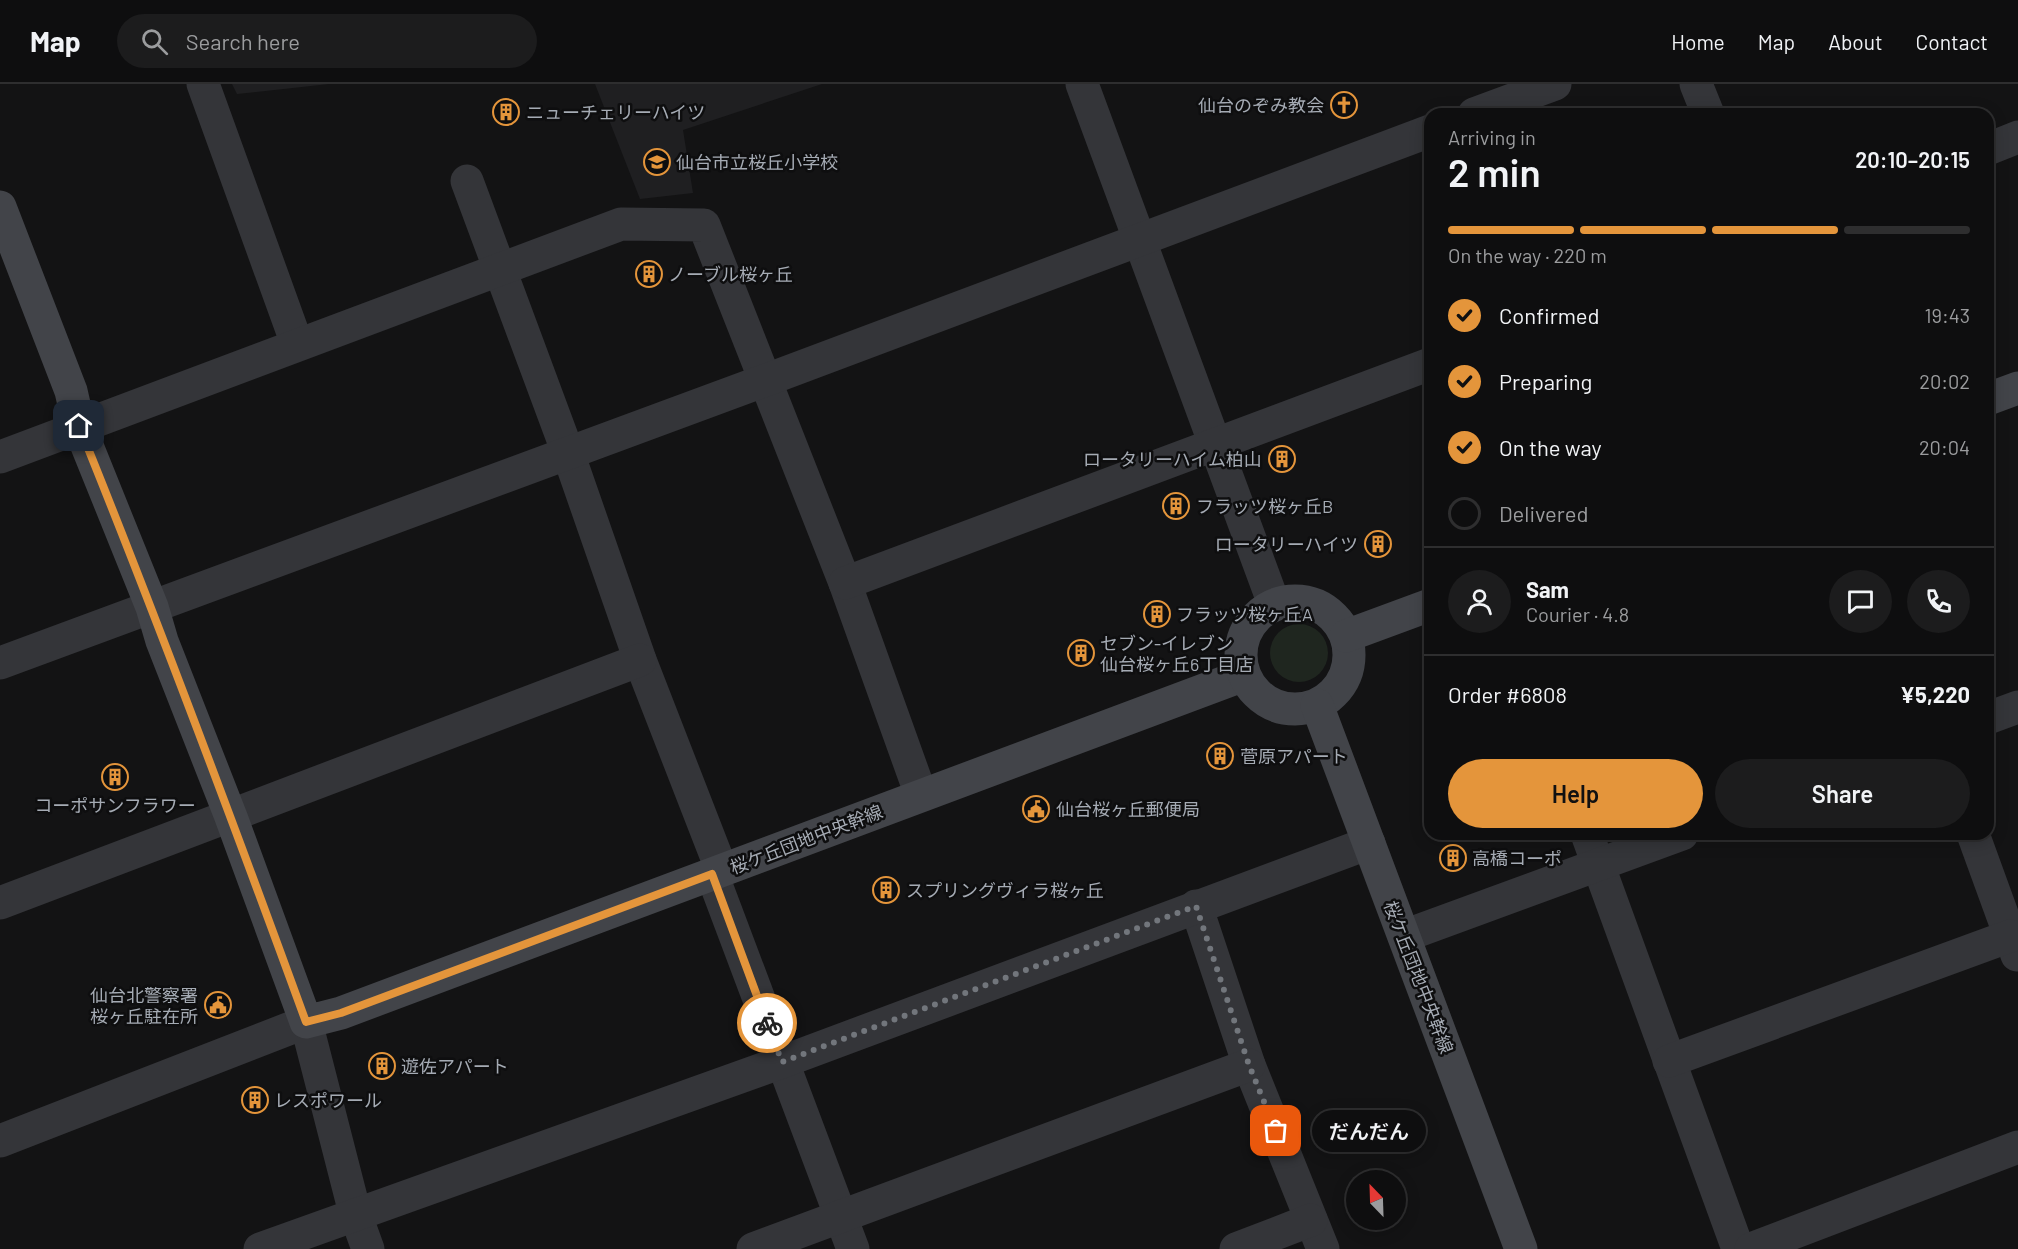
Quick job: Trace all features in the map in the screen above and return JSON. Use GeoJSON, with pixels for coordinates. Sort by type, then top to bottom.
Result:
{"type":"FeatureCollection","features":[{"type":"Feature","properties":{"kind":"street"},"geometry":{"type":"LineString","coordinates":[[203,84],[297,344]]}},
{"type":"Feature","properties":{"kind":"street"},"geometry":{"type":"LineString","coordinates":[[1082,84],[1275,604]]}},
{"type":"Feature","properties":{"kind":"street"},"geometry":{"type":"LineString","coordinates":[[1490,108],[1555,84]]}},
{"type":"Feature","properties":{"kind":"street"},"geometry":{"type":"LineString","coordinates":[[1696,84],[1706,108]]}},
{"type":"Feature","properties":{"kind":"street"},"geometry":{"type":"LineString","coordinates":[[0,663],[766,381],[1424,133]]}},
{"type":"Feature","properties":{"kind":"street"},"geometry":{"type":"LineString","coordinates":[[1994,147],[2018,137]]}},
{"type":"Feature","properties":{"kind":"street"},"geometry":{"type":"LineString","coordinates":[[466,181],[568,453],[782,1062],[853,1249]]}},
{"type":"Feature","properties":{"kind":"street"},"geometry":{"type":"LineString","coordinates":[[0,207],[8,252],[71,391],[79,426],[152,607],[162,641],[231,817],[306,1022],[355,1214],[368,1249]]}},
{"type":"Feature","properties":{"kind":"street"},"geometry":{"type":"LineString","coordinates":[[0,457],[621,224],[704,225],[845,583],[921,795]]}},
{"type":"Feature","properties":{"kind":"street"},"geometry":{"type":"LineString","coordinates":[[845,583],[1424,366]]}},
{"type":"Feature","properties":{"kind":"street"},"geometry":{"type":"LineString","coordinates":[[1994,397],[2018,388]]}},
{"type":"Feature","properties":{"kind":"street"},"geometry":{"type":"LineString","coordinates":[[1292,600],[1309,602],[1325,609],[1338,621],[1346,636],[1350,653],[1342,684],[1331,696],[1317,705],[1300,709],[1282,708],[1266,701],[1253,690],[1244,675],[1240,658],[1241,641],[1248,626],[1260,612],[1275,604],[1292,600]]}},
{"type":"Feature","properties":{"kind":"street"},"geometry":{"type":"LineString","coordinates":[[1346,636],[1424,606]]}},
{"type":"Feature","properties":{"kind":"street"},"geometry":{"type":"LineString","coordinates":[[0,903],[640,660]]}},
{"type":"Feature","properties":{"kind":"street","name":"桜ケ丘団地中央幹線"},"geometry":{"type":"LineString","coordinates":[[306,1022],[341,1013],[1244,675]]}},
{"type":"Feature","properties":{"kind":"street","name":"桜ケ丘団地中央幹線"},"geometry":{"type":"LineString","coordinates":[[1317,705],[1521,1249]]}},
{"type":"Feature","properties":{"kind":"street"},"geometry":{"type":"LineString","coordinates":[[1994,716],[2018,707]]}},
{"type":"Feature","properties":{"kind":"street"},"geometry":{"type":"LineString","coordinates":[[1589,840],[1738,1249]]}},
{"type":"Feature","properties":{"kind":"street"},"geometry":{"type":"LineString","coordinates":[[1404,936],[1666,840]]}},
{"type":"Feature","properties":{"kind":"street"},"geometry":{"type":"LineString","coordinates":[[1670,1061],[2012,929],[1975,840]]}},
{"type":"Feature","properties":{"kind":"street"},"geometry":{"type":"LineString","coordinates":[[260,1249],[782,1062],[1369,843]]}},
{"type":"Feature","properties":{"kind":"street"},"geometry":{"type":"LineString","coordinates":[[1196,906],[1249,1065],[1317,1235],[1236,1249]]}},
{"type":"Feature","properties":{"kind":"street"},"geometry":{"type":"LineString","coordinates":[[0,1141],[306,1022]]}},
{"type":"Feature","properties":{"kind":"street"},"geometry":{"type":"LineString","coordinates":[[753,1249],[1249,1065]]}},
{"type":"Feature","properties":{"kind":"street"},"geometry":{"type":"LineString","coordinates":[[1751,1249],[2018,1147]]}},
{"type":"Feature","properties":{"kind":"shaded area"},"geometry":{"type":"Polygon","coordinates":[[[232,84],[329,84],[237,94],[232,84]]]}},
{"type":"Feature","properties":{"kind":"shaded area","name":"仙台市立桜丘小学校"},"geometry":{"type":"Polygon","coordinates":[[[595,84],[822,84],[683,130],[693,193],[640,199],[595,84]]]}},
{"type":"Feature","properties":{"kind":"shaded area"},"geometry":{"type":"Polygon","coordinates":[[[1299,624],[1310,626],[1320,632],[1326,642],[1328,653],[1326,664],[1320,674],[1310,680],[1299,682],[1288,680],[1278,674],[1272,664],[1270,653],[1272,642],[1278,632],[1288,626],[1299,624]]]}},
{"type":"Feature","properties":{"kind":"way so far"},"geometry":{"type":"LineString","coordinates":[[767,1023],[782,1062],[1196,906],[1249,1065],[1276,1131]]}},
{"type":"Feature","properties":{"kind":"place","name":"仙台のぞみ教会"},"geometry":{"type":"Point","coordinates":[1344,105]}},
{"type":"Feature","properties":{"kind":"place","name":"ニューチェリーハイツ"},"geometry":{"type":"Point","coordinates":[506,112]}},
{"type":"Feature","properties":{"kind":"place","name":"仙台市立桜丘小学校"},"geometry":{"type":"Point","coordinates":[657,162]}},
{"type":"Feature","properties":{"kind":"place","name":"ノーブル桜ヶ丘"},"geometry":{"type":"Point","coordinates":[649,274]}},
{"type":"Feature","properties":{"kind":"place","name":"ロータリーハイム柏山"},"geometry":{"type":"Point","coordinates":[1282,459]}},
{"type":"Feature","properties":{"kind":"place","name":"フラッツ桜ヶ丘B"},"geometry":{"type":"Point","coordinates":[1176,506]}},
{"type":"Feature","properties":{"kind":"place","name":"ロータリーハイツ"},"geometry":{"type":"Point","coordinates":[1378,544]}},
{"type":"Feature","properties":{"kind":"place","name":"フラッツ桜ヶ丘A"},"geometry":{"type":"Point","coordinates":[1157,614]}},
{"type":"Feature","properties":{"kind":"place","name":"セブン-イレブン 仙台桜ヶ丘6丁目店"},"geometry":{"type":"Point","coordinates":[1081,653]}},
{"type":"Feature","properties":{"kind":"place","name":"菅原アパート"},"geometry":{"type":"Point","coordinates":[1220,756]}},
{"type":"Feature","properties":{"kind":"place","name":"コーポサンフラワー"},"geometry":{"type":"Point","coordinates":[115,777]}},
{"type":"Feature","properties":{"kind":"place","name":"仙台桜ヶ丘郵便局"},"geometry":{"type":"Point","coordinates":[1036,809]}},
{"type":"Feature","properties":{"kind":"place","name":"高橋コーポ"},"geometry":{"type":"Point","coordinates":[1453,858]}},
{"type":"Feature","properties":{"kind":"place","name":"スプリングヴィラ桜ヶ丘"},"geometry":{"type":"Point","coordinates":[886,890]}},
{"type":"Feature","properties":{"kind":"place","name":"仙台北警察署 桜ヶ丘駐在所"},"geometry":{"type":"Point","coordinates":[218,1005]}},
{"type":"Feature","properties":{"kind":"place","name":"遊佐アパート"},"geometry":{"type":"Point","coordinates":[382,1066]}},
{"type":"Feature","properties":{"kind":"place","name":"レスポワール"},"geometry":{"type":"Point","coordinates":[255,1100]}},
{"type":"Feature","properties":{"kind":"place","name":"だんだん"},"geometry":{"type":"Point","coordinates":[1276,1131]}},
{"type":"Feature","properties":{"kind":"route"},"geometry":{"type":"LineString","coordinates":[[79,426],[152,607],[162,641],[231,817],[306,1022],[341,1013],[712,874],[767,1023]]}}]}
